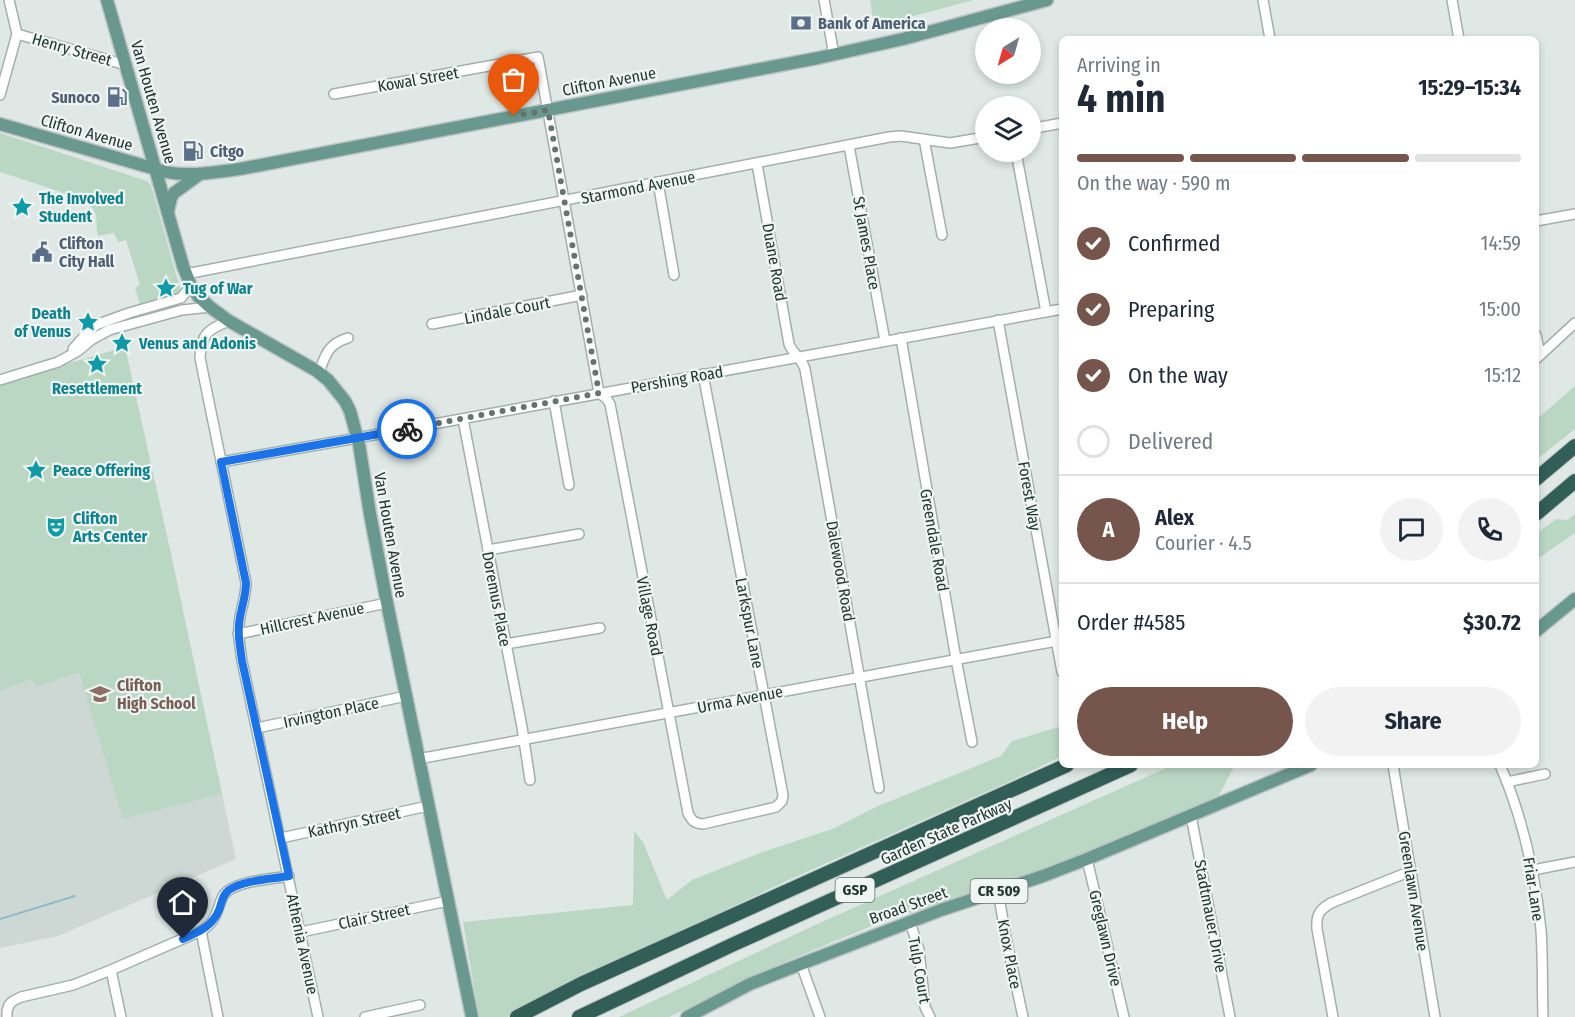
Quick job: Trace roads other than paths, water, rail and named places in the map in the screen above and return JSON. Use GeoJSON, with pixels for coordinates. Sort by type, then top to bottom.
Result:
{"type":"FeatureCollection","features":[{"type":"Feature","properties":{"kind":"highway"},"geometry":{"type":"LineString","coordinates":[[1539,476],[1575,446]]}},
{"type":"Feature","properties":{"kind":"highway"},"geometry":{"type":"LineString","coordinates":[[1539,511],[1575,481]]}},
{"type":"Feature","properties":{"kind":"highway","name":"Garden State Parkway"},"geometry":{"type":"LineString","coordinates":[[517,1017],[581,984],[1060,768]]}},
{"type":"Feature","properties":{"kind":"highway","name":"Garden State Parkway"},"geometry":{"type":"LineString","coordinates":[[579,1017],[745,939],[1124,768]]}},
{"type":"Feature","properties":{"kind":"main road","name":"Van Houten Avenue"},"geometry":{"type":"LineString","coordinates":[[107,0],[191,286],[198,296],[229,321],[319,372],[345,401],[350,411],[418,759],[471,1012]]}},
{"type":"Feature","properties":{"kind":"main road","name":"Clifton Avenue"},"geometry":{"type":"LineString","coordinates":[[0,124],[175,174],[240,169],[834,55],[1047,0]]}},
{"type":"Feature","properties":{"kind":"main road"},"geometry":{"type":"LineString","coordinates":[[168,212],[174,193],[201,173]]}},
{"type":"Feature","properties":{"kind":"main road"},"geometry":{"type":"LineString","coordinates":[[1539,629],[1575,599]]}},
{"type":"Feature","properties":{"kind":"main road","name":"Broad Street"},"geometry":{"type":"LineString","coordinates":[[687,1017],[750,984],[941,910],[1087,859],[1304,768]]}},
{"type":"Feature","properties":{"kind":"street"},"geometry":{"type":"LineString","coordinates":[[0,95],[17,33],[9,0]]}},
{"type":"Feature","properties":{"kind":"street"},"geometry":{"type":"LineString","coordinates":[[824,0],[834,55]]}},
{"type":"Feature","properties":{"kind":"street"},"geometry":{"type":"LineString","coordinates":[[1263,0],[1269,36]]}},
{"type":"Feature","properties":{"kind":"street"},"geometry":{"type":"LineString","coordinates":[[1452,0],[1458,36]]}},
{"type":"Feature","properties":{"kind":"street","name":"Henry Street"},"geometry":{"type":"LineString","coordinates":[[17,33],[126,65]]}},
{"type":"Feature","properties":{"kind":"street","name":"Village Road"},"geometry":{"type":"LineString","coordinates":[[538,57],[599,393],[610,404],[688,813],[696,824],[713,822]]}},
{"type":"Feature","properties":{"kind":"street","name":"Kowal Street"},"geometry":{"type":"LineString","coordinates":[[334,94],[538,57]]}},
{"type":"Feature","properties":{"kind":"street"},"geometry":{"type":"LineString","coordinates":[[1041,127],[1059,124]]}},
{"type":"Feature","properties":{"kind":"street","name":"Starmond Avenue"},"geometry":{"type":"LineString","coordinates":[[186,274],[889,138],[901,136],[950,143],[975,139]]}},
{"type":"Feature","properties":{"kind":"street"},"geometry":{"type":"LineString","coordinates":[[924,139],[942,235]]}},
{"type":"Feature","properties":{"kind":"street","name":"St James Place"},"geometry":{"type":"LineString","coordinates":[[849,146],[885,340]]}},
{"type":"Feature","properties":{"kind":"street"},"geometry":{"type":"LineString","coordinates":[[1018,162],[1046,312]]}},
{"type":"Feature","properties":{"kind":"street","name":"Duane Road"},"geometry":{"type":"LineString","coordinates":[[758,164],[789,344],[798,356]]}},
{"type":"Feature","properties":{"kind":"street"},"geometry":{"type":"LineString","coordinates":[[658,182],[674,275]]}},
{"type":"Feature","properties":{"kind":"street"},"geometry":{"type":"LineString","coordinates":[[1539,220],[1575,214]]}},
{"type":"Feature","properties":{"kind":"street"},"geometry":{"type":"LineString","coordinates":[[63,359],[96,325],[182,298],[191,286]]}},
{"type":"Feature","properties":{"kind":"street","name":"Lindale Court"},"geometry":{"type":"LineString","coordinates":[[432,324],[582,295]]}},
{"type":"Feature","properties":{"kind":"street"},"geometry":{"type":"LineString","coordinates":[[0,380],[53,364],[78,351],[91,340],[109,330],[182,310],[210,307]]}},
{"type":"Feature","properties":{"kind":"street","name":"Pershing Road"},"geometry":{"type":"LineString","coordinates":[[221,462],[1059,310]]}},
{"type":"Feature","properties":{"kind":"street","name":"Forest Way"},"geometry":{"type":"LineString","coordinates":[[998,320],[1059,640]]}},
{"type":"Feature","properties":{"kind":"street","name":"Athenia Avenue"},"geometry":{"type":"LineString","coordinates":[[229,321],[213,327],[205,335],[201,349],[201,369],[246,583],[238,634],[242,661],[318,1017]]}},
{"type":"Feature","properties":{"kind":"street"},"geometry":{"type":"LineString","coordinates":[[1539,356],[1575,323]]}},
{"type":"Feature","properties":{"kind":"street"},"geometry":{"type":"LineString","coordinates":[[319,372],[333,344],[348,338]]}},
{"type":"Feature","properties":{"kind":"street","name":"Greendale Road"},"geometry":{"type":"LineString","coordinates":[[901,338],[972,742]]}},
{"type":"Feature","properties":{"kind":"street","name":"Dalewood Road"},"geometry":{"type":"LineString","coordinates":[[798,356],[805,369],[879,788]]}},
{"type":"Feature","properties":{"kind":"street","name":"Larkspur Lane"},"geometry":{"type":"LineString","coordinates":[[703,374],[783,798],[776,807],[713,822]]}},
{"type":"Feature","properties":{"kind":"street"},"geometry":{"type":"LineString","coordinates":[[554,401],[569,485]]}},
{"type":"Feature","properties":{"kind":"street","name":"Doremus Place"},"geometry":{"type":"LineString","coordinates":[[463,418],[530,780]]}},
{"type":"Feature","properties":{"kind":"street"},"geometry":{"type":"LineString","coordinates":[[488,550],[579,534]]}},
{"type":"Feature","properties":{"kind":"street","name":"Hillcrest Avenue"},"geometry":{"type":"LineString","coordinates":[[238,634],[387,603]]}},
{"type":"Feature","properties":{"kind":"street"},"geometry":{"type":"LineString","coordinates":[[506,644],[600,628]]}},
{"type":"Feature","properties":{"kind":"street","name":"Urma Avenue"},"geometry":{"type":"LineString","coordinates":[[418,759],[1059,640]]}},
{"type":"Feature","properties":{"kind":"street","name":"Irvington Place"},"geometry":{"type":"LineString","coordinates":[[256,728],[406,696]]}},
{"type":"Feature","properties":{"kind":"street","name":"Greenlawn Avenue"},"geometry":{"type":"LineString","coordinates":[[1394,768],[1435,1017]]}},
{"type":"Feature","properties":{"kind":"street","name":"Friar Lane"},"geometry":{"type":"LineString","coordinates":[[1501,768],[1508,782],[1533,870],[1541,931],[1543,1017]]}},
{"type":"Feature","properties":{"kind":"street"},"geometry":{"type":"LineString","coordinates":[[1508,782],[1545,774]]}},
{"type":"Feature","properties":{"kind":"street","name":"Kathryn Street"},"geometry":{"type":"LineString","coordinates":[[281,838],[428,806]]}},
{"type":"Feature","properties":{"kind":"street","name":"Stadtmauer Drive"},"geometry":{"type":"LineString","coordinates":[[1191,816],[1230,1017]]}},
{"type":"Feature","properties":{"kind":"street","name":"Greglawn Drive"},"geometry":{"type":"LineString","coordinates":[[1087,859],[1124,1017]]}},
{"type":"Feature","properties":{"kind":"street"},"geometry":{"type":"LineString","coordinates":[[1533,870],[1575,862]]}},
{"type":"Feature","properties":{"kind":"street"},"geometry":{"type":"LineString","coordinates":[[1333,1017],[1317,929],[1318,913],[1331,903],[1411,871]]}},
{"type":"Feature","properties":{"kind":"street"},"geometry":{"type":"LineString","coordinates":[[7,1017],[9,1005],[21,997],[73,985],[201,931],[216,916],[227,891],[245,883],[289,876]]}},
{"type":"Feature","properties":{"kind":"street","name":"Knox Place"},"geometry":{"type":"LineString","coordinates":[[998,891],[1023,1017]]}},
{"type":"Feature","properties":{"kind":"street","name":"Clair Street"},"geometry":{"type":"LineString","coordinates":[[300,932],[448,901]]}},
{"type":"Feature","properties":{"kind":"street","name":"Tulp Court"},"geometry":{"type":"LineString","coordinates":[[910,922],[919,951],[925,1007],[930,1017]]}},
{"type":"Feature","properties":{"kind":"street"},"geometry":{"type":"LineString","coordinates":[[201,931],[218,1017]]}},
{"type":"Feature","properties":{"kind":"street"},"geometry":{"type":"LineString","coordinates":[[801,964],[820,1017]]}},
{"type":"Feature","properties":{"kind":"street"},"geometry":{"type":"LineString","coordinates":[[111,970],[121,1017]]}},
{"type":"Feature","properties":{"kind":"street"},"geometry":{"type":"LineString","coordinates":[[364,1017],[420,1005]]}},
{"type":"Feature","properties":{"kind":"waterway"},"geometry":{"type":"LineString","coordinates":[[0,919],[75,896]]}},
{"type":"Feature","properties":{"kind":"place","name":"Bank of America"},"geometry":{"type":"Point","coordinates":[801,23]}},
{"type":"Feature","properties":{"kind":"place","name":"Sunoco"},"geometry":{"type":"Point","coordinates":[117,97]}},
{"type":"Feature","properties":{"kind":"place","name":"Citgo"},"geometry":{"type":"Point","coordinates":[193,151]}},
{"type":"Feature","properties":{"kind":"place","name":"The Involved Student"},"geometry":{"type":"Point","coordinates":[22,207]}},
{"type":"Feature","properties":{"kind":"place","name":"Clifton City Hall"},"geometry":{"type":"Point","coordinates":[42,252]}},
{"type":"Feature","properties":{"kind":"place","name":"Tug of War"},"geometry":{"type":"Point","coordinates":[166,288]}},
{"type":"Feature","properties":{"kind":"place","name":"Death of Venus"},"geometry":{"type":"Point","coordinates":[88,322]}},
{"type":"Feature","properties":{"kind":"place","name":"Venus and Adonis"},"geometry":{"type":"Point","coordinates":[122,343]}},
{"type":"Feature","properties":{"kind":"place","name":"Resettlement"},"geometry":{"type":"Point","coordinates":[97,364]}},
{"type":"Feature","properties":{"kind":"place","name":"Peace Offering"},"geometry":{"type":"Point","coordinates":[36,470]}},
{"type":"Feature","properties":{"kind":"place","name":"Clifton Arts Center"},"geometry":{"type":"Point","coordinates":[56,527]}},
{"type":"Feature","properties":{"kind":"place","name":"Clifton High School"},"geometry":{"type":"Point","coordinates":[100,694]}}]}
